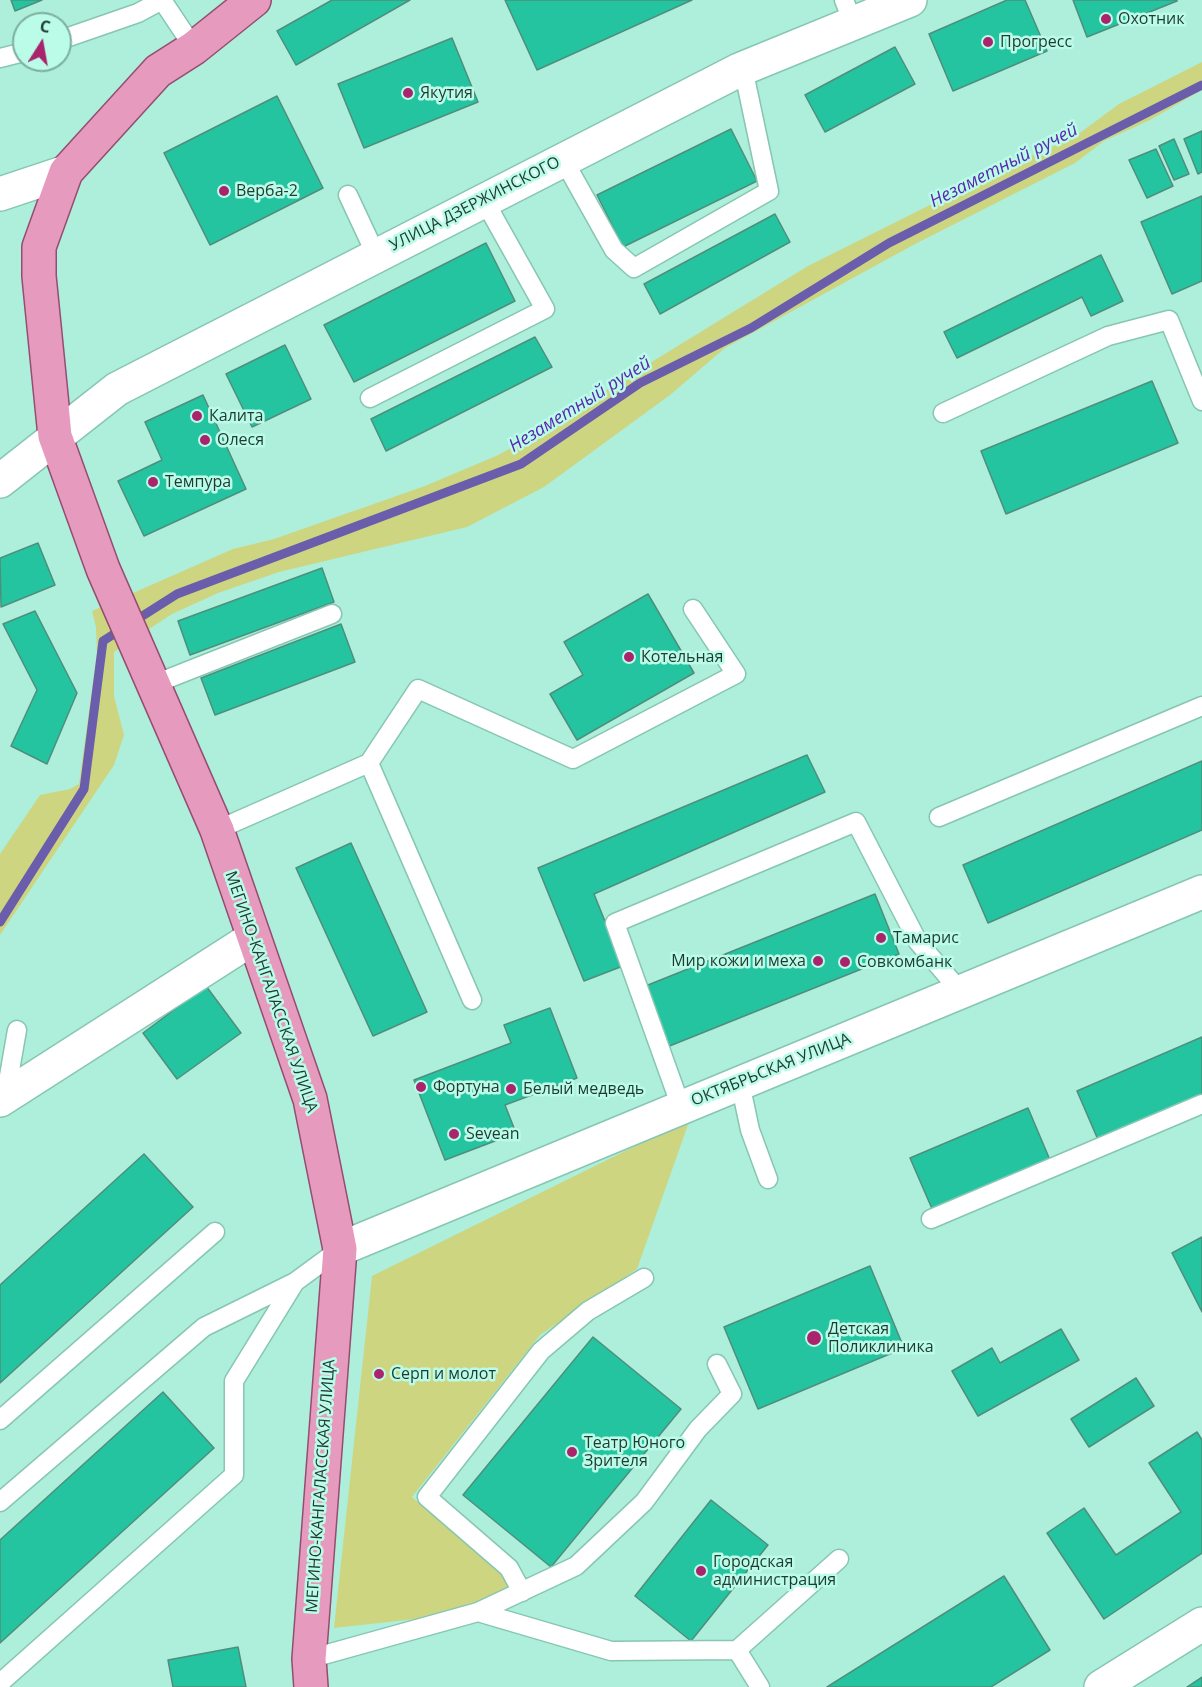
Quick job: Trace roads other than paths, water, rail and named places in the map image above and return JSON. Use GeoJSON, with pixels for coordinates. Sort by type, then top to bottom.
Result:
{"type":"FeatureCollection","features":[{"type":"Feature","properties":{"kind":"main road"},"geometry":{"type":"LineString","coordinates":[[66,172],[158,71],[194,48],[254,0]]}},
{"type":"Feature","properties":{"kind":"main road","name":"МЕГИНО-КАНГАЛАССКАЯ УЛИЦА"},"geometry":{"type":"LineString","coordinates":[[66,172],[39,247],[39,276],[56,436],[103,569],[135,648],[217,830],[310,1099],[340,1249],[310,1673]]}},
{"type":"Feature","properties":{"kind":"street","name":"УЛИЦА ДЗЕРЖИНСКОГО"},"geometry":{"type":"LineString","coordinates":[[0,481],[117,389],[849,12],[909,0]]}},
{"type":"Feature","properties":{"kind":"street"},"geometry":{"type":"LineString","coordinates":[[0,194],[66,172]]}},
{"type":"Feature","properties":{"kind":"street","name":"ОКТЯБРЬСКАЯ УЛИЦА"},"geometry":{"type":"LineString","coordinates":[[340,1249],[1202,892]]}},
{"type":"Feature","properties":{"kind":"street"},"geometry":{"type":"LineString","coordinates":[[2,1103],[253,938]]}},
{"type":"Feature","properties":{"kind":"street"},"geometry":{"type":"LineString","coordinates":[[1101,1687],[1202,1624]]}},
{"type":"Feature","properties":{"kind":"lane"},"geometry":{"type":"LineString","coordinates":[[72,36],[138,13],[162,0],[194,48]]}},
{"type":"Feature","properties":{"kind":"lane"},"geometry":{"type":"LineString","coordinates":[[563,159],[614,250],[634,268],[769,191],[743,68]]}},
{"type":"Feature","properties":{"kind":"lane"},"geometry":{"type":"LineString","coordinates":[[348,195],[376,255]]}},
{"type":"Feature","properties":{"kind":"lane"},"geometry":{"type":"LineString","coordinates":[[370,398],[545,309],[484,200]]}},
{"type":"Feature","properties":{"kind":"lane"},"geometry":{"type":"LineString","coordinates":[[943,413],[1108,336],[1169,321],[1202,401]]}},
{"type":"Feature","properties":{"kind":"lane"},"geometry":{"type":"LineString","coordinates":[[217,830],[369,763],[418,689],[573,759],[736,674],[693,609]]}},
{"type":"Feature","properties":{"kind":"lane"},"geometry":{"type":"LineString","coordinates":[[152,685],[332,614]]}},
{"type":"Feature","properties":{"kind":"lane"},"geometry":{"type":"LineString","coordinates":[[939,817],[1202,706]]}},
{"type":"Feature","properties":{"kind":"lane"},"geometry":{"type":"LineString","coordinates":[[369,763],[472,1000]]}},
{"type":"Feature","properties":{"kind":"lane"},"geometry":{"type":"LineString","coordinates":[[681,1107],[615,923],[856,822],[918,942],[961,992]]}},
{"type":"Feature","properties":{"kind":"lane"},"geometry":{"type":"LineString","coordinates":[[2,1103],[17,1030]]}},
{"type":"Feature","properties":{"kind":"lane"},"geometry":{"type":"LineString","coordinates":[[740,1083],[750,1130],[768,1179]]}},
{"type":"Feature","properties":{"kind":"lane"},"geometry":{"type":"LineString","coordinates":[[931,1219],[1202,1104]]}},
{"type":"Feature","properties":{"kind":"lane"},"geometry":{"type":"LineString","coordinates":[[0,1420],[215,1232]]}},
{"type":"Feature","properties":{"kind":"lane"},"geometry":{"type":"LineString","coordinates":[[0,1502],[204,1327],[295,1282],[340,1249]]}},
{"type":"Feature","properties":{"kind":"lane"},"geometry":{"type":"LineString","coordinates":[[522,1592],[509,1568],[427,1497],[541,1351],[588,1311],[644,1278]]}},
{"type":"Feature","properties":{"kind":"lane"},"geometry":{"type":"LineString","coordinates":[[0,1683],[234,1475],[234,1381],[295,1282]]}},
{"type":"Feature","properties":{"kind":"lane"},"geometry":{"type":"LineString","coordinates":[[310,1673],[478,1612],[576,1566],[644,1502],[698,1428],[732,1394],[717,1364]]}},
{"type":"Feature","properties":{"kind":"lane"},"geometry":{"type":"LineString","coordinates":[[478,1612],[611,1651],[738,1650],[839,1559]]}},
{"type":"Feature","properties":{"kind":"lane"},"geometry":{"type":"LineString","coordinates":[[738,1650],[760,1687]]}},
{"type":"Feature","properties":{"kind":"waterway","name":"Незаметный ручей"},"geometry":{"type":"LineString","coordinates":[[0,922],[84,789],[103,641],[177,594],[521,464],[640,383],[751,328],[889,243],[1202,85]]}},
{"type":"Feature","properties":{"kind":"place","name":"Охотник"},"geometry":{"type":"Point","coordinates":[1106,19]}},
{"type":"Feature","properties":{"kind":"place","name":"Прогресс"},"geometry":{"type":"Point","coordinates":[988,42]}},
{"type":"Feature","properties":{"kind":"place","name":"Якутия"},"geometry":{"type":"Point","coordinates":[408,93]}},
{"type":"Feature","properties":{"kind":"place","name":"Верба-2"},"geometry":{"type":"Point","coordinates":[224,191]}},
{"type":"Feature","properties":{"kind":"place","name":"Калита"},"geometry":{"type":"Point","coordinates":[197,416]}},
{"type":"Feature","properties":{"kind":"place","name":"Олеся"},"geometry":{"type":"Point","coordinates":[205,440]}},
{"type":"Feature","properties":{"kind":"place","name":"Темпура"},"geometry":{"type":"Point","coordinates":[153,482]}},
{"type":"Feature","properties":{"kind":"place","name":"Котельная"},"geometry":{"type":"Point","coordinates":[629,657]}},
{"type":"Feature","properties":{"kind":"place","name":"Тамарис"},"geometry":{"type":"Point","coordinates":[881,938]}},
{"type":"Feature","properties":{"kind":"place","name":"Мир кожи и меха"},"geometry":{"type":"Point","coordinates":[818,961]}},
{"type":"Feature","properties":{"kind":"place","name":"Совкомбанк"},"geometry":{"type":"Point","coordinates":[845,962]}},
{"type":"Feature","properties":{"kind":"place","name":"Фортуна"},"geometry":{"type":"Point","coordinates":[421,1087]}},
{"type":"Feature","properties":{"kind":"place","name":"Белый медведь"},"geometry":{"type":"Point","coordinates":[511,1089]}},
{"type":"Feature","properties":{"kind":"place","name":"Sevean"},"geometry":{"type":"Point","coordinates":[454,1134]}},
{"type":"Feature","properties":{"kind":"place","name":"Детская Поликлиника"},"geometry":{"type":"Point","coordinates":[814,1338]}},
{"type":"Feature","properties":{"kind":"place","name":"Серп и молот"},"geometry":{"type":"Point","coordinates":[379,1374]}},
{"type":"Feature","properties":{"kind":"place","name":"Театр Юного Зрителя"},"geometry":{"type":"Point","coordinates":[572,1452]}},
{"type":"Feature","properties":{"kind":"place","name":"Городская администрация"},"geometry":{"type":"Point","coordinates":[701,1571]}}]}
